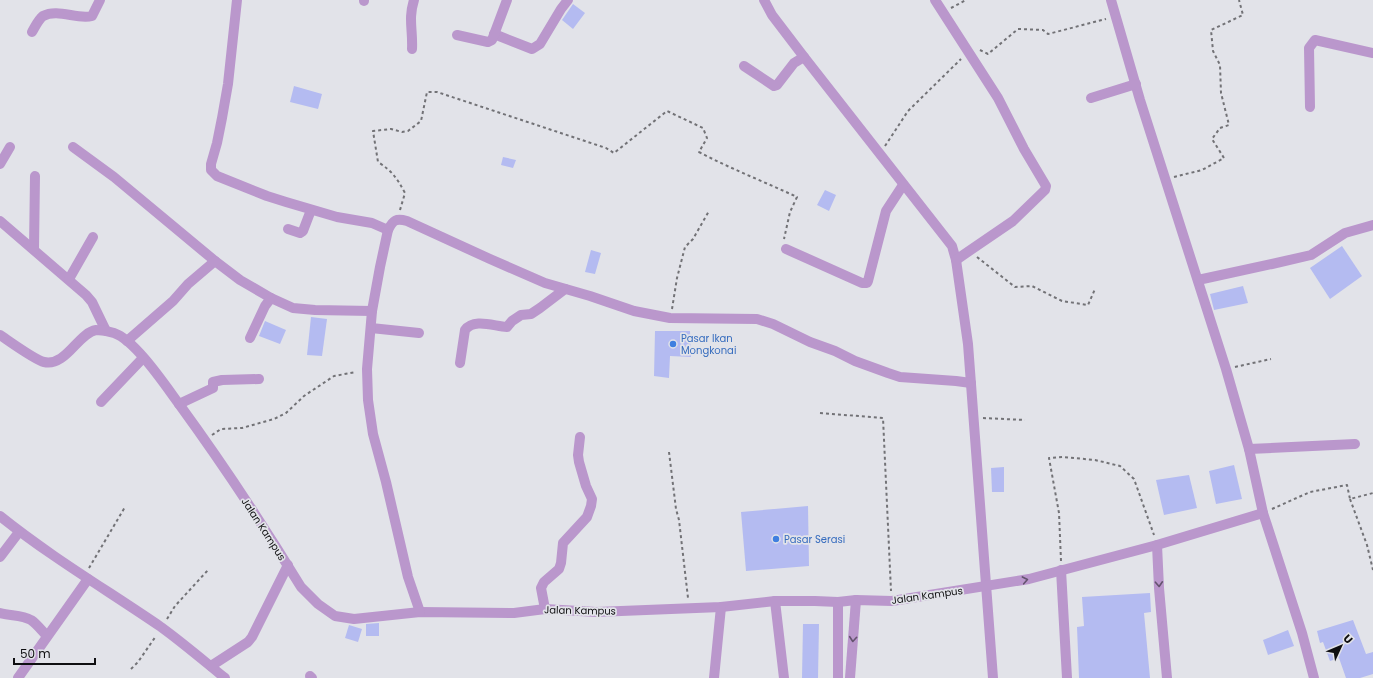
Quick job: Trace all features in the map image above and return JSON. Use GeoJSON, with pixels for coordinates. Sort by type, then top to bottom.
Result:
{"type":"FeatureCollection","features":[{"type":"Feature","properties":{"kind":"street"},"geometry":{"type":"LineString","coordinates":[[32,32],[42,17],[47,15],[54,14],[86,18],[92,16],[100,0]]}},
{"type":"Feature","properties":{"kind":"street"},"geometry":{"type":"LineString","coordinates":[[237,0],[228,84],[211,170],[217,176],[267,196],[337,217],[372,223],[388,230]]}},
{"type":"Feature","properties":{"kind":"street"},"geometry":{"type":"LineString","coordinates":[[412,49],[410,21],[414,0]]}},
{"type":"Feature","properties":{"kind":"street"},"geometry":{"type":"LineString","coordinates":[[457,35],[488,42],[492,40],[507,0]]}},
{"type":"Feature","properties":{"kind":"street"},"geometry":{"type":"LineString","coordinates":[[494,34],[532,49],[540,44],[554,19],[568,0]]}},
{"type":"Feature","properties":{"kind":"street"},"geometry":{"type":"LineString","coordinates":[[764,0],[772,15],[804,57],[952,246],[956,260],[966,330],[993,678]]}},
{"type":"Feature","properties":{"kind":"street"},"geometry":{"type":"LineString","coordinates":[[935,0],[998,98],[1024,149],[1046,186],[1044,190],[1013,221],[956,260]]}},
{"type":"Feature","properties":{"kind":"street"},"geometry":{"type":"LineString","coordinates":[[1111,0],[1225,367],[1249,449],[1263,513],[1302,633],[1314,678]]}},
{"type":"Feature","properties":{"kind":"street"},"geometry":{"type":"LineString","coordinates":[[1310,107],[1309,48],[1315,40],[1373,53]]}},
{"type":"Feature","properties":{"kind":"street"},"geometry":{"type":"LineString","coordinates":[[744,66],[774,86],[777,85],[794,63],[804,57]]}},
{"type":"Feature","properties":{"kind":"street"},"geometry":{"type":"LineString","coordinates":[[1091,98],[1136,84]]}},
{"type":"Feature","properties":{"kind":"street"},"geometry":{"type":"LineString","coordinates":[[0,164],[10,147]]}},
{"type":"Feature","properties":{"kind":"street"},"geometry":{"type":"LineString","coordinates":[[73,147],[114,177],[215,261],[240,280],[271,298],[293,308],[372,311]]}},
{"type":"Feature","properties":{"kind":"street"},"geometry":{"type":"LineString","coordinates":[[34,249],[35,176]]}},
{"type":"Feature","properties":{"kind":"street"},"geometry":{"type":"LineString","coordinates":[[786,249],[862,283],[867,283],[886,211],[903,185]]}},
{"type":"Feature","properties":{"kind":"street"},"geometry":{"type":"LineString","coordinates":[[288,229],[300,233],[303,231],[311,210]]}},
{"type":"Feature","properties":{"kind":"street"},"geometry":{"type":"LineString","coordinates":[[420,612],[408,577],[386,482],[373,434],[368,400],[367,369],[372,311],[388,230],[392,221],[398,218],[545,283],[634,311],[670,318],[757,318],[855,361],[900,377],[971,383]]}},
{"type":"Feature","properties":{"kind":"street"},"geometry":{"type":"LineString","coordinates":[[0,221],[69,279],[92,302],[106,331]]}},
{"type":"Feature","properties":{"kind":"street"},"geometry":{"type":"LineString","coordinates":[[1198,280],[1311,255],[1345,233],[1373,225]]}},
{"type":"Feature","properties":{"kind":"street"},"geometry":{"type":"LineString","coordinates":[[69,279],[93,237]]}},
{"type":"Feature","properties":{"kind":"street"},"geometry":{"type":"LineString","coordinates":[[127,342],[173,301],[188,284],[215,261]]}},
{"type":"Feature","properties":{"kind":"street"},"geometry":{"type":"LineString","coordinates":[[460,363],[465,330],[468,326],[479,323],[507,327],[512,321],[521,315],[530,314],[565,289]]}},
{"type":"Feature","properties":{"kind":"street"},"geometry":{"type":"LineString","coordinates":[[250,338],[265,306],[271,298]]}},
{"type":"Feature","properties":{"kind":"street"},"geometry":{"type":"LineString","coordinates":[[371,328],[419,333]]}},
{"type":"Feature","properties":{"kind":"street"},"geometry":{"type":"LineString","coordinates":[[0,335],[43,362],[55,362],[67,354],[82,339],[95,330],[106,331]]}},
{"type":"Feature","properties":{"kind":"street","name":"Jalan Kampus"},"geometry":{"type":"LineString","coordinates":[[106,331],[116,334],[127,342],[157,374],[205,440],[288,565],[301,588],[318,604],[335,616],[354,619],[420,612],[514,613],[545,608],[596,612],[721,607],[775,601],[892,601],[1029,579],[1158,545],[1263,513]]}},
{"type":"Feature","properties":{"kind":"street"},"geometry":{"type":"LineString","coordinates":[[101,402],[143,358]]}},
{"type":"Feature","properties":{"kind":"street"},"geometry":{"type":"LineString","coordinates":[[179,404],[213,388],[213,382],[222,380],[259,379]]}},
{"type":"Feature","properties":{"kind":"street"},"geometry":{"type":"LineString","coordinates":[[545,608],[541,588],[544,582],[559,569],[563,543],[588,516],[591,506],[592,499],[586,486],[578,456],[580,436]]}},
{"type":"Feature","properties":{"kind":"street"},"geometry":{"type":"LineString","coordinates":[[1249,449],[1355,444]]}},
{"type":"Feature","properties":{"kind":"street"},"geometry":{"type":"LineString","coordinates":[[0,516],[19,532],[162,628],[225,678]]}},
{"type":"Feature","properties":{"kind":"street"},"geometry":{"type":"LineString","coordinates":[[0,556],[19,532]]}},
{"type":"Feature","properties":{"kind":"street"},"geometry":{"type":"LineString","coordinates":[[1158,545],[1159,588],[1167,678]]}},
{"type":"Feature","properties":{"kind":"street"},"geometry":{"type":"LineString","coordinates":[[211,666],[252,638],[288,565]]}},
{"type":"Feature","properties":{"kind":"street"},"geometry":{"type":"LineString","coordinates":[[1061,570],[1067,678]]}},
{"type":"Feature","properties":{"kind":"street"},"geometry":{"type":"LineString","coordinates":[[18,678],[86,578]]}},
{"type":"Feature","properties":{"kind":"street"},"geometry":{"type":"LineString","coordinates":[[850,678],[856,600]]}},
{"type":"Feature","properties":{"kind":"street"},"geometry":{"type":"LineString","coordinates":[[775,601],[784,678]]}},
{"type":"Feature","properties":{"kind":"street"},"geometry":{"type":"LineString","coordinates":[[838,602],[838,678]]}},
{"type":"Feature","properties":{"kind":"street"},"geometry":{"type":"LineString","coordinates":[[714,678],[721,607]]}},
{"type":"Feature","properties":{"kind":"street"},"geometry":{"type":"LineString","coordinates":[[0,613],[11,616],[20,616],[31,620],[47,636]]}},
{"type":"Feature","properties":{"kind":"path"},"geometry":{"type":"LineString","coordinates":[[943,12],[966,0]]}},
{"type":"Feature","properties":{"kind":"path"},"geometry":{"type":"LineString","coordinates":[[1166,180],[1202,170],[1224,158],[1212,139],[1220,128],[1229,125],[1221,93],[1220,65],[1213,51],[1211,30],[1243,15],[1240,0]]}},
{"type":"Feature","properties":{"kind":"path"},"geometry":{"type":"LineString","coordinates":[[880,153],[908,111],[968,51],[979,50],[988,54],[1018,29],[1044,30],[1048,34],[1116,16]]}},
{"type":"Feature","properties":{"kind":"path"},"geometry":{"type":"LineString","coordinates":[[398,218],[405,193],[396,177],[378,162],[373,131],[391,129],[402,132],[408,131],[421,121],[427,92],[437,92],[606,148],[614,153],[667,111],[703,128],[707,138],[699,152],[723,165],[797,197],[790,212],[783,243],[783,247],[786,249]]}},
{"type":"Feature","properties":{"kind":"path"},"geometry":{"type":"LineString","coordinates":[[670,318],[677,278],[685,247],[693,239],[709,211]]}},
{"type":"Feature","properties":{"kind":"path"},"geometry":{"type":"LineString","coordinates":[[969,251],[1015,287],[1032,286],[1062,301],[1088,305],[1095,289]]}},
{"type":"Feature","properties":{"kind":"path"},"geometry":{"type":"LineString","coordinates":[[1225,367],[1271,359]]}},
{"type":"Feature","properties":{"kind":"path"},"geometry":{"type":"LineString","coordinates":[[205,440],[221,429],[242,428],[274,419],[286,413],[304,396],[334,376],[367,369]]}},
{"type":"Feature","properties":{"kind":"path"},"geometry":{"type":"LineString","coordinates":[[820,413],[883,418],[892,601]]}},
{"type":"Feature","properties":{"kind":"path"},"geometry":{"type":"LineString","coordinates":[[974,418],[1026,420]]}},
{"type":"Feature","properties":{"kind":"path"},"geometry":{"type":"LineString","coordinates":[[669,452],[676,509],[679,520],[689,608]]}},
{"type":"Feature","properties":{"kind":"path"},"geometry":{"type":"LineString","coordinates":[[1061,570],[1059,513],[1049,458],[1095,460],[1120,466],[1134,479],[1158,545]]}},
{"type":"Feature","properties":{"kind":"path"},"geometry":{"type":"LineString","coordinates":[[1263,513],[1310,492],[1347,485],[1350,499],[1367,545],[1373,570]]}},
{"type":"Feature","properties":{"kind":"path"},"geometry":{"type":"LineString","coordinates":[[1350,499],[1373,493]]}},
{"type":"Feature","properties":{"kind":"path"},"geometry":{"type":"LineString","coordinates":[[86,578],[125,507]]}},
{"type":"Feature","properties":{"kind":"building"},"geometry":{"type":"Polygon","coordinates":[[[573,4],[585,13],[573,29],[562,20],[573,4]]]}},
{"type":"Feature","properties":{"kind":"building"},"geometry":{"type":"Polygon","coordinates":[[[294,86],[322,94],[318,109],[290,102],[294,86]]]}},
{"type":"Feature","properties":{"kind":"building"},"geometry":{"type":"Polygon","coordinates":[[[503,157],[516,160],[513,168],[501,165],[503,157]]]}},
{"type":"Feature","properties":{"kind":"building"},"geometry":{"type":"Polygon","coordinates":[[[825,190],[836,195],[829,211],[817,205],[825,190]]]}},
{"type":"Feature","properties":{"kind":"building"},"geometry":{"type":"Polygon","coordinates":[[[1342,246],[1362,276],[1330,299],[1310,268],[1342,246]]]}},
{"type":"Feature","properties":{"kind":"building"},"geometry":{"type":"Polygon","coordinates":[[[591,250],[601,253],[595,274],[585,272],[591,250]]]}},
{"type":"Feature","properties":{"kind":"building"},"geometry":{"type":"Polygon","coordinates":[[[1243,286],[1248,303],[1214,310],[1210,294],[1243,286]]]}},
{"type":"Feature","properties":{"kind":"building"},"geometry":{"type":"Polygon","coordinates":[[[311,317],[327,319],[322,356],[307,355],[311,317]]]}},
{"type":"Feature","properties":{"kind":"building"},"geometry":{"type":"Polygon","coordinates":[[[265,321],[286,330],[280,344],[259,336],[265,321]]]}},
{"type":"Feature","properties":{"kind":"building","name":"Pasar Ikan Mongkonai"},"geometry":{"type":"Polygon","coordinates":[[[655,331],[690,331],[691,357],[670,356],[669,378],[654,376],[655,331]]]}},
{"type":"Feature","properties":{"kind":"building"},"geometry":{"type":"Polygon","coordinates":[[[1234,465],[1242,499],[1216,504],[1209,471],[1234,465]]]}},
{"type":"Feature","properties":{"kind":"building"},"geometry":{"type":"Polygon","coordinates":[[[1004,467],[1004,492],[992,492],[991,468],[1004,467]]]}},
{"type":"Feature","properties":{"kind":"building"},"geometry":{"type":"Polygon","coordinates":[[[1189,475],[1197,508],[1164,515],[1156,480],[1189,475]]]}},
{"type":"Feature","properties":{"kind":"building","name":"Pasar Serasi"},"geometry":{"type":"Polygon","coordinates":[[[808,506],[809,566],[746,571],[741,512],[808,506]]]}},
{"type":"Feature","properties":{"kind":"building"},"geometry":{"type":"Polygon","coordinates":[[[1150,593],[1151,612],[1144,613],[1150,678],[1079,678],[1077,627],[1084,626],[1082,597],[1150,593]]]}},
{"type":"Feature","properties":{"kind":"building"},"geometry":{"type":"Polygon","coordinates":[[[1353,620],[1366,654],[1373,652],[1373,674],[1360,678],[1346,678],[1339,658],[1330,661],[1323,642],[1320,643],[1317,631],[1353,620]]]}},
{"type":"Feature","properties":{"kind":"building"},"geometry":{"type":"Polygon","coordinates":[[[379,623],[379,636],[366,636],[366,624],[379,623]]]}},
{"type":"Feature","properties":{"kind":"building"},"geometry":{"type":"Polygon","coordinates":[[[803,624],[819,624],[818,678],[802,678],[803,624]]]}},
{"type":"Feature","properties":{"kind":"building"},"geometry":{"type":"Polygon","coordinates":[[[349,625],[362,629],[358,642],[345,638],[349,625]]]}},
{"type":"Feature","properties":{"kind":"building"},"geometry":{"type":"Polygon","coordinates":[[[1288,630],[1294,646],[1268,655],[1263,640],[1288,630]]]}},
{"type":"Feature","properties":{"kind":"place","name":"Pasar Ikan Mongkonai"},"geometry":{"type":"Point","coordinates":[673,344]}},
{"type":"Feature","properties":{"kind":"place","name":"Pasar Serasi"},"geometry":{"type":"Point","coordinates":[776,539]}}]}
